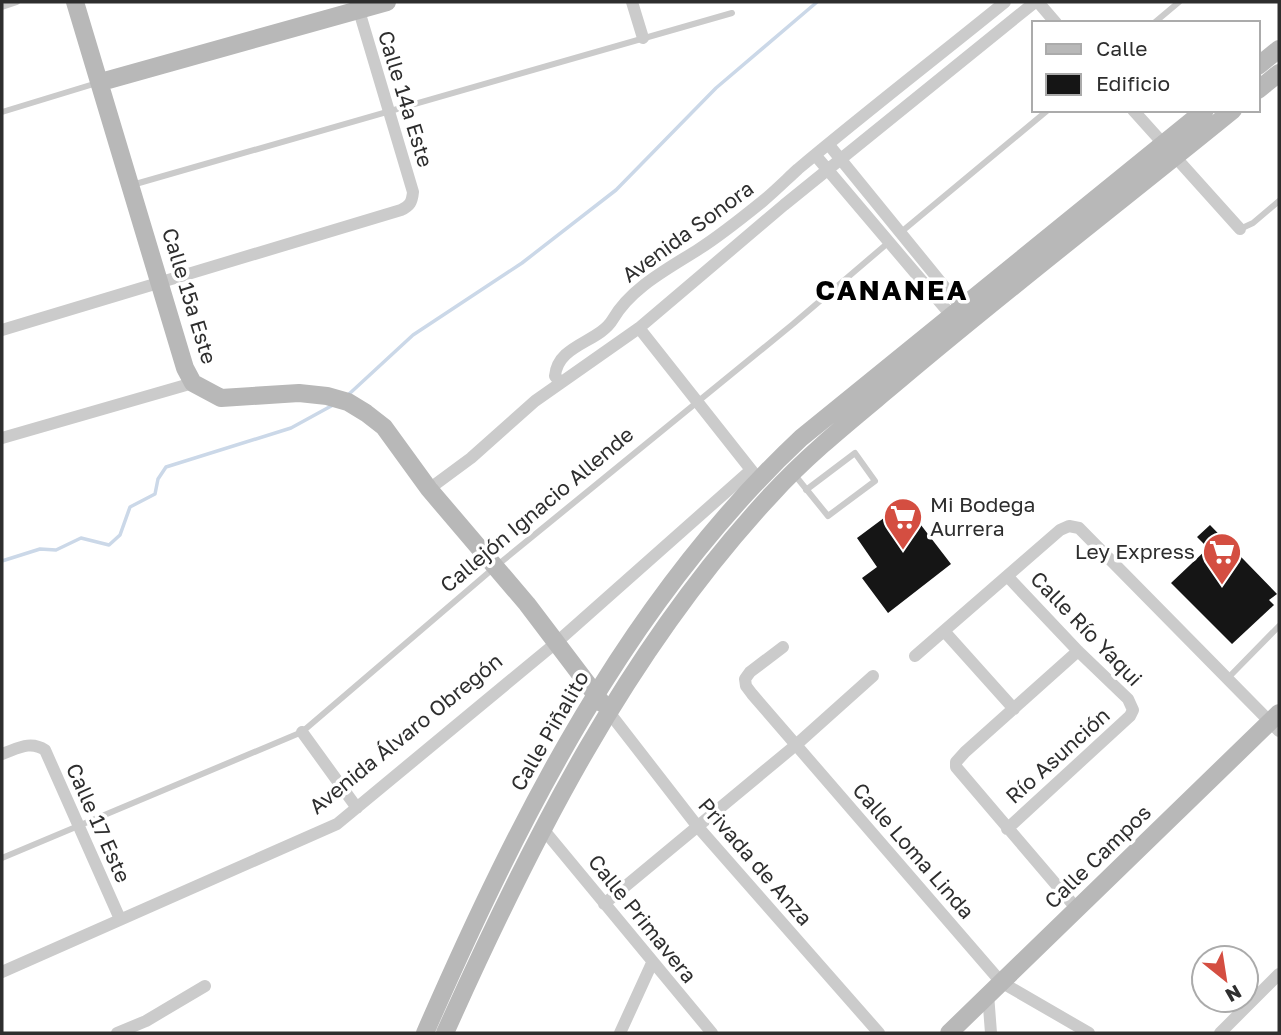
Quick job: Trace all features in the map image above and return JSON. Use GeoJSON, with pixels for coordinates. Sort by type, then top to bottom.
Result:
{"type":"FeatureCollection","features":[{"type":"Feature","properties":{"kind":"main road","name":"Calle 15ª Este"},"geometry":{"type":"LineString","coordinates":[[75,2],[185,368],[193,383],[221,398],[299,393],[327,396],[348,402],[384,427],[429,489],[556,642],[608,711]]}},
{"type":"Feature","properties":{"kind":"main road"},"geometry":{"type":"LineString","coordinates":[[101,82],[357,6],[387,2]]}},
{"type":"Feature","properties":{"kind":"main road"},"geometry":{"type":"LineString","coordinates":[[1260,64],[1279,49]]}},
{"type":"Feature","properties":{"kind":"main road"},"geometry":{"type":"LineString","coordinates":[[1260,88],[1279,73]]}},
{"type":"Feature","properties":{"kind":"main road","name":"Avenida Álvaro Obregón"},"geometry":{"type":"LineString","coordinates":[[1169,151],[1203,112]]}},
{"type":"Feature","properties":{"kind":"main road","name":"Avenida Álvaro Obregón"},"geometry":{"type":"LineString","coordinates":[[755,475],[961,317],[1169,151],[1231,112]]}},
{"type":"Feature","properties":{"kind":"main road","name":"Avenida Álvaro Obregón"},"geometry":{"type":"LineString","coordinates":[[771,495],[816,449],[961,317]]}},
{"type":"Feature","properties":{"kind":"main road","name":"Calle Piñalito"},"geometry":{"type":"LineString","coordinates":[[425,1033],[464,943],[520,830],[596,695],[658,600],[755,475]]}},
{"type":"Feature","properties":{"kind":"main road","name":"Calle Piñalito"},"geometry":{"type":"LineString","coordinates":[[445,1033],[481,952],[543,829],[608,711],[675,612],[717,557],[771,495]]}},
{"type":"Feature","properties":{"kind":"main road","name":"Calle Campos"},"geometry":{"type":"LineString","coordinates":[[949,1033],[1276,722]]}},
{"type":"Feature","properties":{"kind":"street"},"geometry":{"type":"LineString","coordinates":[[632,2],[643,38]]}},
{"type":"Feature","properties":{"kind":"street","name":"Avenida Sonora"},"geometry":{"type":"LineString","coordinates":[[561,383],[555,376],[559,361],[612,322],[619,307],[658,274],[700,248],[764,201],[1005,2]]}},
{"type":"Feature","properties":{"kind":"street"},"geometry":{"type":"LineString","coordinates":[[429,489],[471,458],[535,401],[639,328],[1036,2],[1054,21]]}},
{"type":"Feature","properties":{"kind":"street","name":"Calle 14ª Este"},"geometry":{"type":"LineString","coordinates":[[160,284],[409,206],[413,192],[357,6]]}},
{"type":"Feature","properties":{"kind":"street"},"geometry":{"type":"LineString","coordinates":[[1135,112],[1240,229]]}},
{"type":"Feature","properties":{"kind":"street"},"geometry":{"type":"LineString","coordinates":[[829,145],[900,233],[961,317]]}},
{"type":"Feature","properties":{"kind":"street"},"geometry":{"type":"LineString","coordinates":[[816,156],[888,242],[961,317]]}},
{"type":"Feature","properties":{"kind":"street"},"geometry":{"type":"LineString","coordinates":[[2,330],[160,284]]}},
{"type":"Feature","properties":{"kind":"street"},"geometry":{"type":"LineString","coordinates":[[639,328],[771,495]]}},
{"type":"Feature","properties":{"kind":"street"},"geometry":{"type":"LineString","coordinates":[[2,438],[193,383]]}},
{"type":"Feature","properties":{"kind":"street","name":"Avenida Álvaro Obregón"},"geometry":{"type":"LineString","coordinates":[[2,972],[337,824],[755,475]]}},
{"type":"Feature","properties":{"kind":"street"},"geometry":{"type":"LineString","coordinates":[[915,656],[1060,530],[1069,526],[1079,528],[1228,678],[1276,722]]}},
{"type":"Feature","properties":{"kind":"street","name":"Calle Río Yaqui"},"geometry":{"type":"LineString","coordinates":[[1008,577],[1128,699],[1133,710]]}},
{"type":"Feature","properties":{"kind":"street"},"geometry":{"type":"LineString","coordinates":[[944,631],[1014,709]]}},
{"type":"Feature","properties":{"kind":"street","name":"Calle Loma Linda"},"geometry":{"type":"LineString","coordinates":[[783,647],[750,672],[745,679],[752,694],[797,744],[994,988],[1089,1033]]}},
{"type":"Feature","properties":{"kind":"street"},"geometry":{"type":"LineString","coordinates":[[1077,909],[959,772],[956,762],[1079,652]]}},
{"type":"Feature","properties":{"kind":"street"},"geometry":{"type":"LineString","coordinates":[[604,904],[797,744],[873,676]]}},
{"type":"Feature","properties":{"kind":"street","name":"Río Asunción"},"geometry":{"type":"LineString","coordinates":[[1007,829],[1130,716],[1133,710]]}},
{"type":"Feature","properties":{"kind":"street","name":"Privada de Anza"},"geometry":{"type":"LineString","coordinates":[[608,711],[698,827],[879,1033]]}},
{"type":"Feature","properties":{"kind":"street"},"geometry":{"type":"LineString","coordinates":[[302,732],[357,808]]}},
{"type":"Feature","properties":{"kind":"street","name":"Calle 17 Este"},"geometry":{"type":"LineString","coordinates":[[2,754],[29,744],[38,745],[45,750],[120,919]]}},
{"type":"Feature","properties":{"kind":"street","name":"Calle Primavera"},"geometry":{"type":"LineString","coordinates":[[543,829],[712,1033]]}},
{"type":"Feature","properties":{"kind":"street"},"geometry":{"type":"LineString","coordinates":[[620,1033],[652,963]]}},
{"type":"Feature","properties":{"kind":"street"},"geometry":{"type":"LineString","coordinates":[[1220,1033],[1279,974]]}},
{"type":"Feature","properties":{"kind":"street"},"geometry":{"type":"LineString","coordinates":[[117,1033],[146,1021],[205,986]]}},
{"type":"Feature","properties":{"kind":"street"},"geometry":{"type":"LineString","coordinates":[[991,1033],[994,988]]}},
{"type":"Feature","properties":{"kind":"lane"},"geometry":{"type":"LineString","coordinates":[[2,6],[17,2]]}},
{"type":"Feature","properties":{"kind":"lane"},"geometry":{"type":"LineString","coordinates":[[1156,21],[1179,2]]}},
{"type":"Feature","properties":{"kind":"lane"},"geometry":{"type":"LineString","coordinates":[[131,186],[732,13]]}},
{"type":"Feature","properties":{"kind":"lane"},"geometry":{"type":"LineString","coordinates":[[2,112],[101,82]]}},
{"type":"Feature","properties":{"kind":"lane","name":"Callejón Ignacio Allende"},"geometry":{"type":"LineString","coordinates":[[2,858],[302,732],[495,567],[1046,112]]}},
{"type":"Feature","properties":{"kind":"lane"},"geometry":{"type":"LineString","coordinates":[[1240,229],[1253,223],[1279,201]]}},
{"type":"Feature","properties":{"kind":"lane"},"geometry":{"type":"LineString","coordinates":[[792,473],[806,490],[828,516],[875,481],[855,453],[806,490]]}},
{"type":"Feature","properties":{"kind":"lane"},"geometry":{"type":"LineString","coordinates":[[1228,678],[1279,626]]}},
{"type":"Feature","properties":{"kind":"building","name":"Mi Bodega Aurrera"},"geometry":{"type":"Polygon","coordinates":[[[904,503],[951,564],[888,613],[862,578],[877,567],[857,538],[904,503]]]}},
{"type":"Feature","properties":{"kind":"building","name":"Ley Express"},"geometry":{"type":"Polygon","coordinates":[[[1210,525],[1277,594],[1269,600],[1274,605],[1232,644],[1171,583],[1208,548],[1197,537],[1210,525]]]}},
{"type":"Feature","properties":{"kind":"waterway"},"geometry":{"type":"LineString","coordinates":[[348,395],[413,335],[522,263],[616,190],[716,88],[817,2]]}},
{"type":"Feature","properties":{"kind":"waterway"},"geometry":{"type":"LineString","coordinates":[[2,561],[40,549],[56,550],[81,538],[109,545],[120,535],[130,507],[155,494],[158,479],[166,467],[291,428],[333,405]]}},
{"type":"Feature","properties":{"kind":"place","name":"Mi Bodega Aurrera"},"geometry":{"type":"Point","coordinates":[903,551]}},
{"type":"Feature","properties":{"kind":"place","name":"Ley Express"},"geometry":{"type":"Point","coordinates":[1222,586]}},
{"type":"Feature","properties":{"kind":"district","name":"CANANEA"},"geometry":{"type":"Point","coordinates":[892,290]}}]}
